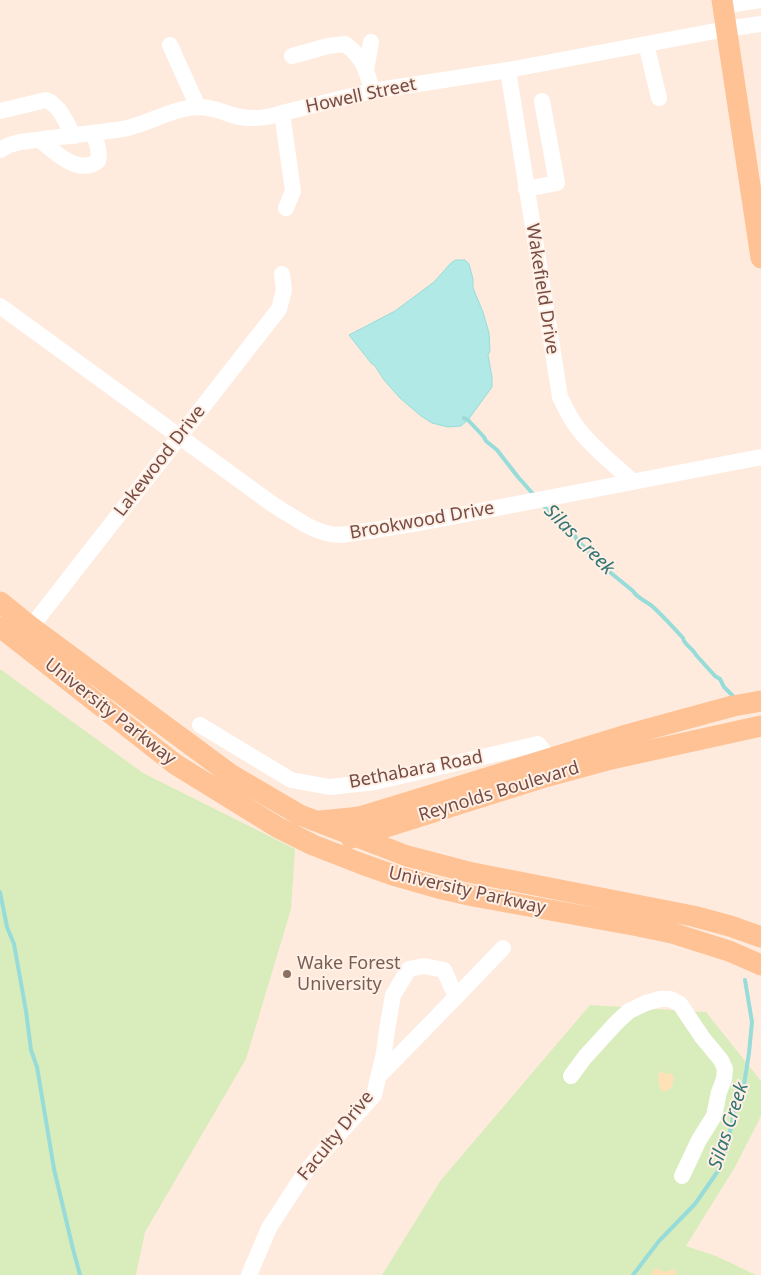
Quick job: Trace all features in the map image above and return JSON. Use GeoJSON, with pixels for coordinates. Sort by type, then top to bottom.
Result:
{"type":"FeatureCollection","features":[{"type":"Feature","properties":{"kind":"main road"},"geometry":{"type":"LineString","coordinates":[[722,3],[761,258]]}},
{"type":"Feature","properties":{"kind":"main road","name":"University Parkway"},"geometry":{"type":"LineString","coordinates":[[0,602],[25,634],[175,764],[277,827],[313,845],[396,876],[473,896],[672,933],[729,951],[761,965]]}},
{"type":"Feature","properties":{"kind":"main road","name":"University Parkway"},"geometry":{"type":"LineString","coordinates":[[0,627],[25,634],[230,774],[300,815],[317,822],[407,856],[468,872],[693,916],[761,937]]}},
{"type":"Feature","properties":{"kind":"main road","name":"Reynolds Boulevard"},"geometry":{"type":"LineString","coordinates":[[317,822],[362,816],[623,736],[733,706],[761,701]]}},
{"type":"Feature","properties":{"kind":"main road","name":"Reynolds Boulevard"},"geometry":{"type":"LineString","coordinates":[[244,807],[268,811],[292,824],[331,840],[341,842],[548,776],[607,760],[761,726]]}},
{"type":"Feature","properties":{"kind":"street"},"geometry":{"type":"LineString","coordinates":[[722,3],[760,0]]}},
{"type":"Feature","properties":{"kind":"street","name":"Howell Street"},"geometry":{"type":"LineString","coordinates":[[0,148],[20,142],[132,127],[170,113],[198,107],[219,110],[245,118],[266,117],[372,91],[508,70],[761,24]]}},
{"type":"Feature","properties":{"kind":"street"},"geometry":{"type":"LineString","coordinates":[[366,70],[371,42]]}},
{"type":"Feature","properties":{"kind":"street"},"geometry":{"type":"LineString","coordinates":[[292,56],[328,46],[345,44],[355,52],[366,70],[372,91]]}},
{"type":"Feature","properties":{"kind":"street"},"geometry":{"type":"LineString","coordinates":[[646,44],[658,98]]}},
{"type":"Feature","properties":{"kind":"street"},"geometry":{"type":"LineString","coordinates":[[170,45],[198,107]]}},
{"type":"Feature","properties":{"kind":"street","name":"Wakefield Drive"},"geometry":{"type":"LineString","coordinates":[[508,70],[560,397],[579,430],[633,482]]}},
{"type":"Feature","properties":{"kind":"street"},"geometry":{"type":"LineString","coordinates":[[0,111],[46,100],[56,106],[74,136]]}},
{"type":"Feature","properties":{"kind":"street"},"geometry":{"type":"LineString","coordinates":[[526,189],[557,183],[542,101]]}},
{"type":"Feature","properties":{"kind":"street"},"geometry":{"type":"LineString","coordinates":[[282,113],[293,191],[286,208]]}},
{"type":"Feature","properties":{"kind":"street"},"geometry":{"type":"LineString","coordinates":[[40,140],[54,152],[72,163],[86,167],[94,165],[98,161],[98,146],[92,133]]}},
{"type":"Feature","properties":{"kind":"street","name":"Lakewood Drive"},"geometry":{"type":"LineString","coordinates":[[25,634],[279,309],[284,290],[282,274]]}},
{"type":"Feature","properties":{"kind":"street","name":"Brookwood Drive"},"geometry":{"type":"LineString","coordinates":[[0,306],[275,506],[303,523],[328,534],[339,535],[420,523],[761,456]]}},
{"type":"Feature","properties":{"kind":"street","name":"Bethabara Road"},"geometry":{"type":"LineString","coordinates":[[200,725],[291,780],[330,787],[375,782],[538,744],[549,758]]}},
{"type":"Feature","properties":{"kind":"street"},"geometry":{"type":"LineString","coordinates":[[456,997],[503,948]]}},
{"type":"Feature","properties":{"kind":"street","name":"Faculty Drive"},"geometry":{"type":"LineString","coordinates":[[249,1275],[269,1228],[306,1171],[374,1095],[384,1053],[393,995],[409,969],[424,966],[444,970],[456,997],[379,1076]]}},
{"type":"Feature","properties":{"kind":"street"},"geometry":{"type":"LineString","coordinates":[[571,1076],[585,1057],[629,1011],[660,999],[670,999],[680,1004],[702,1037],[722,1060],[725,1069],[714,1116],[682,1176]]}},
{"type":"Feature","properties":{"kind":"green space"},"geometry":{"type":"Polygon","coordinates":[[[0,669],[143,773],[295,849],[291,909],[246,1059],[145,1232],[136,1275],[0,1275],[0,669]]]}},
{"type":"Feature","properties":{"kind":"green space"},"geometry":{"type":"Polygon","coordinates":[[[590,1005],[706,1012],[761,1081],[761,1116],[735,1167],[686,1246],[716,1256],[756,1275],[382,1275],[441,1180],[590,1005]]]}},
{"type":"Feature","properties":{"kind":"sand"},"geometry":{"type":"Polygon","coordinates":[[[662,1071],[664,1074],[671,1073],[674,1077],[672,1087],[665,1092],[661,1090],[658,1079],[659,1072],[662,1071]]]}},
{"type":"Feature","properties":{"kind":"sand"},"geometry":{"type":"Polygon","coordinates":[[[657,1268],[664,1272],[675,1269],[676,1275],[651,1275],[653,1270],[657,1268]]]}},
{"type":"Feature","properties":{"kind":"water"},"geometry":{"type":"Polygon","coordinates":[[[456,260],[465,260],[469,264],[473,288],[489,333],[490,351],[488,355],[492,387],[468,420],[461,426],[448,427],[432,423],[400,398],[349,335],[395,311],[434,282],[456,260]]]}},
{"type":"Feature","properties":{"kind":"waterway","name":"Silas Creek"},"geometry":{"type":"LineString","coordinates":[[464,418],[497,450],[534,495]]}},
{"type":"Feature","properties":{"kind":"waterway","name":"Silas Creek"},"geometry":{"type":"LineString","coordinates":[[542,504],[606,569],[664,618],[735,698]]}},
{"type":"Feature","properties":{"kind":"waterway"},"geometry":{"type":"LineString","coordinates":[[0,892],[7,927],[14,944],[31,1050],[37,1067],[54,1169],[80,1275]]}},
{"type":"Feature","properties":{"kind":"waterway","name":"Silas Creek"},"geometry":{"type":"LineString","coordinates":[[633,1275],[659,1241],[695,1204],[718,1171],[726,1149],[734,1113],[743,1091],[749,1053],[752,1022],[745,980]]}},
{"type":"Feature","properties":{"kind":"place","name":"Wake Forest University"},"geometry":{"type":"Point","coordinates":[287,974]}}]}
